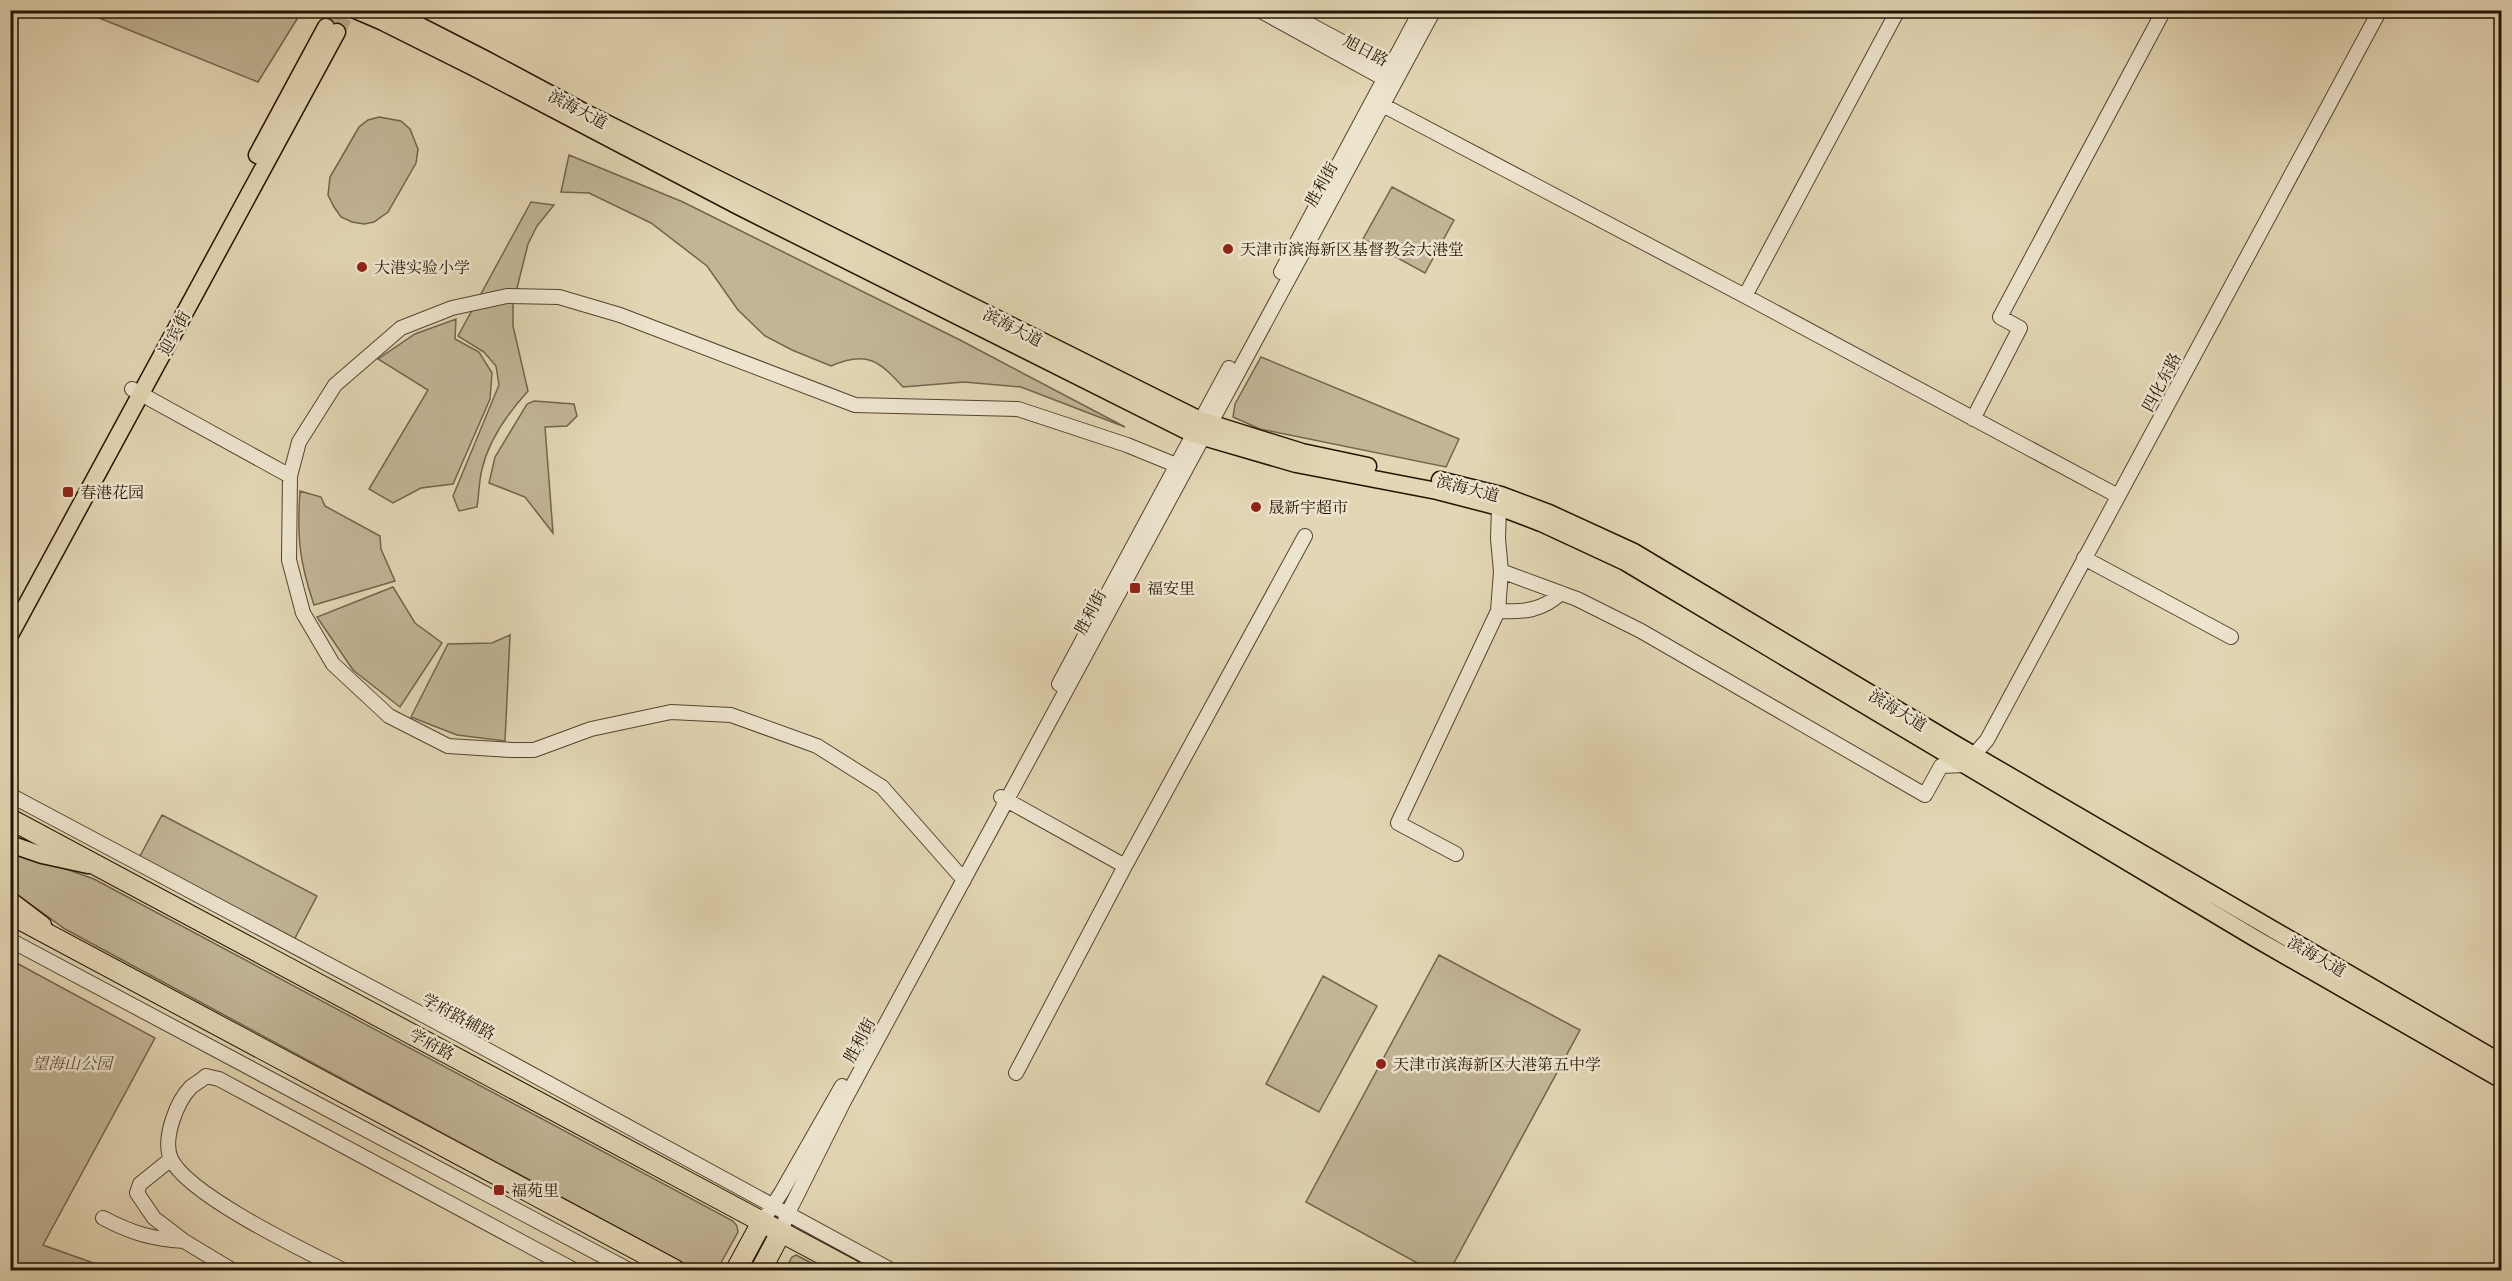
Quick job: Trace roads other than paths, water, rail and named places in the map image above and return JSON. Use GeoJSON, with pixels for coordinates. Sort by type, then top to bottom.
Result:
{"type":"FeatureCollection","features":[{"type":"Feature","properties":{"kind":"highway","name":"学府路"},"geometry":{"type":"LineString","coordinates":[[10,819],[767,1214],[852,1270]]}},
{"type":"Feature","properties":{"kind":"highway"},"geometry":{"type":"LineString","coordinates":[[10,914],[675,1270]]}},
{"type":"Feature","properties":{"kind":"highway"},"geometry":{"type":"LineString","coordinates":[[736,1270],[767,1214]]}},
{"type":"Feature","properties":{"kind":"highway"},"geometry":{"type":"LineString","coordinates":[[761,1270],[784,1224]]}},
{"type":"Feature","properties":{"kind":"main road"},"geometry":{"type":"LineString","coordinates":[[355,10],[387,14]]}},
{"type":"Feature","properties":{"kind":"main road","name":"滨海大道"},"geometry":{"type":"LineString","coordinates":[[387,14],[578,123],[740,207],[1201,429],[1296,464],[1437,491],[1499,507],[1551,527],[1625,562],[2502,1063]]}},
{"type":"Feature","properties":{"kind":"main road","name":"滨海大道"},"geometry":{"type":"LineString","coordinates":[[387,14],[483,58],[1201,429],[1502,495],[1549,513],[1634,552],[2258,940],[2502,1080]]}},
{"type":"Feature","properties":{"kind":"main road","name":"迎宾街"},"geometry":{"type":"LineString","coordinates":[[10,635],[137,391],[331,29]]}},
{"type":"Feature","properties":{"kind":"main road","name":"迎宾街"},"geometry":{"type":"LineString","coordinates":[[10,615],[137,391]]}},
{"type":"Feature","properties":{"kind":"main road"},"geometry":{"type":"LineString","coordinates":[[10,844],[42,855],[104,869]]}},
{"type":"Feature","properties":{"kind":"main road"},"geometry":{"type":"LineString","coordinates":[[10,900],[71,947]]}},
{"type":"Feature","properties":{"kind":"street","name":"旭日路"},"geometry":{"type":"LineString","coordinates":[[1259,10],[1286,14],[1392,76]]}},
{"type":"Feature","properties":{"kind":"street","name":"胜利街"},"geometry":{"type":"LineString","coordinates":[[767,1214],[1004,798],[1378,103],[1421,10]]}},
{"type":"Feature","properties":{"kind":"street","name":"胜利街"},"geometry":{"type":"LineString","coordinates":[[1392,76],[1434,10]]}},
{"type":"Feature","properties":{"kind":"street"},"geometry":{"type":"LineString","coordinates":[[1745,296],[1898,10]]}},
{"type":"Feature","properties":{"kind":"street"},"geometry":{"type":"LineString","coordinates":[[1973,419],[2020,328],[2000,317],[2164,10]]}},
{"type":"Feature","properties":{"kind":"street","name":"四化东路"},"geometry":{"type":"LineString","coordinates":[[1970,760],[1987,740],[2380,10]]}},
{"type":"Feature","properties":{"kind":"street"},"geometry":{"type":"LineString","coordinates":[[1378,103],[2118,496]]}},
{"type":"Feature","properties":{"kind":"street"},"geometry":{"type":"LineString","coordinates":[[961,876],[882,787],[817,746],[731,715],[671,712],[591,729],[534,750],[448,746],[389,716],[333,664],[303,613],[289,560],[290,476],[299,442],[335,386],[400,328],[452,308],[507,296],[559,297],[610,312],[855,405],[1018,409],[1127,445],[1176,465]]}},
{"type":"Feature","properties":{"kind":"street"},"geometry":{"type":"LineString","coordinates":[[137,391],[290,476]]}},
{"type":"Feature","properties":{"kind":"street","name":"胜利街"},"geometry":{"type":"LineString","coordinates":[[1004,798],[1176,465],[1201,429]]}},
{"type":"Feature","properties":{"kind":"street"},"geometry":{"type":"LineString","coordinates":[[1456,854],[1398,823],[1498,611],[1501,571],[1498,539],[1499,507]]}},
{"type":"Feature","properties":{"kind":"street"},"geometry":{"type":"LineString","coordinates":[[1016,1073],[1125,866],[1305,536]]}},
{"type":"Feature","properties":{"kind":"street"},"geometry":{"type":"LineString","coordinates":[[2084,558],[2231,637]]}},
{"type":"Feature","properties":{"kind":"street"},"geometry":{"type":"LineString","coordinates":[[1501,571],[1561,593],[1641,631],[1925,795],[1941,766],[1970,760]]}},
{"type":"Feature","properties":{"kind":"street"},"geometry":{"type":"LineString","coordinates":[[1498,611],[1532,611],[1549,604],[1561,593]]}},
{"type":"Feature","properties":{"kind":"street","name":"学府路辅路"},"geometry":{"type":"LineString","coordinates":[[10,795],[437,1023],[767,1214]]}},
{"type":"Feature","properties":{"kind":"street"},"geometry":{"type":"LineString","coordinates":[[1004,798],[1125,866]]}},
{"type":"Feature","properties":{"kind":"street","name":"胜利街"},"geometry":{"type":"LineString","coordinates":[[784,1224],[843,1102],[961,876]]}},
{"type":"Feature","properties":{"kind":"street"},"geometry":{"type":"LineString","coordinates":[[10,940],[629,1270]]}},
{"type":"Feature","properties":{"kind":"street"},"geometry":{"type":"LineString","coordinates":[[343,1270],[226,1207],[192,1184],[171,1159],[168,1138],[173,1117],[190,1088],[206,1077],[219,1079],[574,1270]]}},
{"type":"Feature","properties":{"kind":"street"},"geometry":{"type":"LineString","coordinates":[[171,1159],[140,1184],[137,1193],[154,1218],[232,1270]]}},
{"type":"Feature","properties":{"kind":"street"},"geometry":{"type":"LineString","coordinates":[[103,1218],[155,1239],[184,1240]]}},
{"type":"Feature","properties":{"kind":"street"},"geometry":{"type":"LineString","coordinates":[[784,1224],[891,1270]]}},
{"type":"Feature","properties":{"kind":"tunnel"},"geometry":{"type":"LineString","coordinates":[[326,27],[334,10]]}},
{"type":"Feature","properties":{"kind":"tunnel"},"geometry":{"type":"LineString","coordinates":[[337,32],[348,10]]}},
{"type":"Feature","properties":{"kind":"place","name":"天津市滨海新区基督教会大港堂"},"geometry":{"type":"Point","coordinates":[1228,249]}},
{"type":"Feature","properties":{"kind":"place","name":"大港实验小学"},"geometry":{"type":"Point","coordinates":[362,267]}},
{"type":"Feature","properties":{"kind":"place","name":"春港花园"},"geometry":{"type":"Point","coordinates":[68,492]}},
{"type":"Feature","properties":{"kind":"place","name":"晟新宇超市"},"geometry":{"type":"Point","coordinates":[1256,507]}},
{"type":"Feature","properties":{"kind":"place","name":"福安里"},"geometry":{"type":"Point","coordinates":[1135,588]}},
{"type":"Feature","properties":{"kind":"place","name":"天津市滨海新区大港第五中学"},"geometry":{"type":"Point","coordinates":[1381,1064]}},
{"type":"Feature","properties":{"kind":"place","name":"福苑里"},"geometry":{"type":"Point","coordinates":[499,1190]}},
{"type":"Feature","properties":{"kind":"park label","name":"望海山公园"},"geometry":{"type":"Point","coordinates":[72,1063]}}]}
